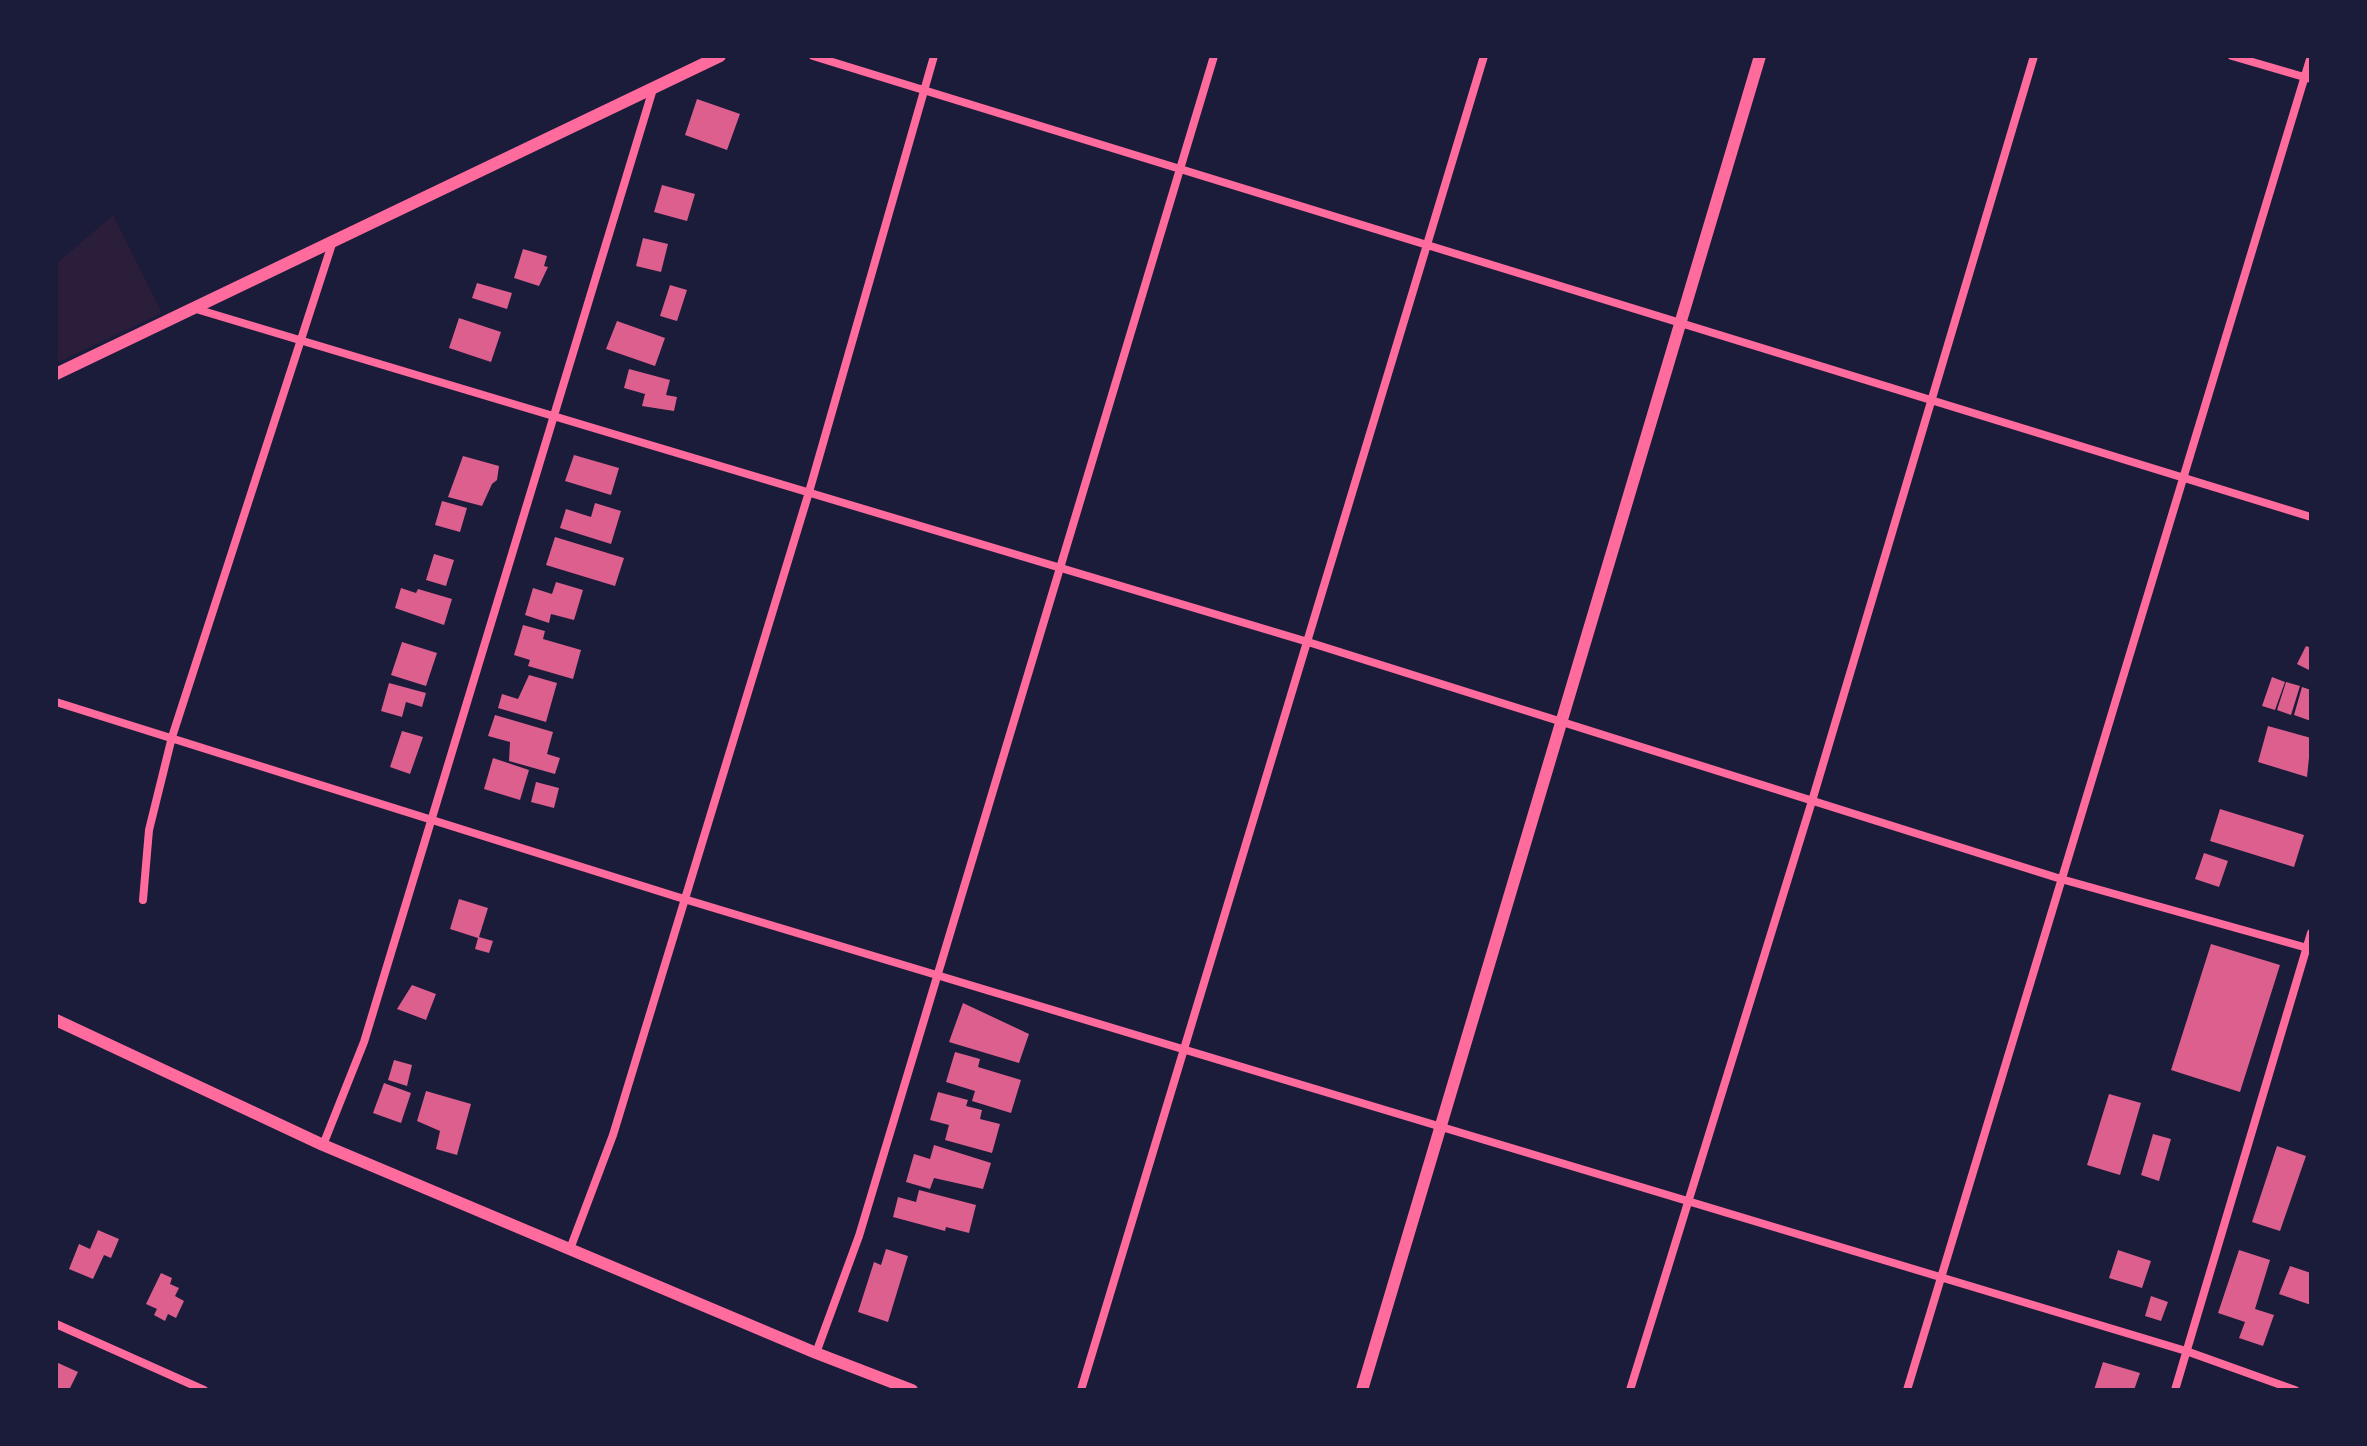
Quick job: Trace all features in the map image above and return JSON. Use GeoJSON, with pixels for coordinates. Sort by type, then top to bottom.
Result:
{"type":"FeatureCollection","features":[{"type":"Feature","properties":{"kind":"street"},"geometry":{"type":"LineString","coordinates":[[56,374],[720,56]]}},
{"type":"Feature","properties":{"kind":"street"},"geometry":{"type":"LineString","coordinates":[[813,56],[2311,517]]}},
{"type":"Feature","properties":{"kind":"street"},"geometry":{"type":"LineString","coordinates":[[570,1249],[613,1135],[809,492],[934,56]]}},
{"type":"Feature","properties":{"kind":"street"},"geometry":{"type":"LineString","coordinates":[[816,1353],[859,1236],[1214,56]]}},
{"type":"Feature","properties":{"kind":"street"},"geometry":{"type":"LineString","coordinates":[[1081,1390],[1484,56]]}},
{"type":"Feature","properties":{"kind":"street"},"geometry":{"type":"LineString","coordinates":[[1362,1390],[1760,56]]}},
{"type":"Feature","properties":{"kind":"street"},"geometry":{"type":"LineString","coordinates":[[1630,1390],[1812,801],[2034,56]]}},
{"type":"Feature","properties":{"kind":"street"},"geometry":{"type":"LineString","coordinates":[[2232,56],[2308,78]]}},
{"type":"Feature","properties":{"kind":"street"},"geometry":{"type":"LineString","coordinates":[[1907,1390],[2308,78],[2311,56]]}},
{"type":"Feature","properties":{"kind":"street"},"geometry":{"type":"LineString","coordinates":[[323,1145],[364,1042],[653,89]]}},
{"type":"Feature","properties":{"kind":"street"},"geometry":{"type":"LineString","coordinates":[[143,900],[149,830],[172,737],[332,244]]}},
{"type":"Feature","properties":{"kind":"street"},"geometry":{"type":"LineString","coordinates":[[196,309],[1308,642],[2061,879],[2309,948]]}},
{"type":"Feature","properties":{"kind":"street"},"geometry":{"type":"LineString","coordinates":[[56,702],[684,899],[2186,1351],[2295,1390]]}},
{"type":"Feature","properties":{"kind":"street"},"geometry":{"type":"LineString","coordinates":[[2175,1390],[2311,933]]}},
{"type":"Feature","properties":{"kind":"street"},"geometry":{"type":"LineString","coordinates":[[56,1020],[323,1145],[816,1353],[912,1390]]}},
{"type":"Feature","properties":{"kind":"street"},"geometry":{"type":"LineString","coordinates":[[56,1324],[204,1390]]}},
{"type":"Feature","properties":{"kind":"shaded area"},"geometry":{"type":"Polygon","coordinates":[[[113,215],[162,313],[56,363],[56,264],[113,215]]]}},
{"type":"Feature","properties":{"kind":"building"},"geometry":{"type":"Polygon","coordinates":[[[697,99],[740,114],[727,150],[685,135],[697,99]]]}},
{"type":"Feature","properties":{"kind":"building"},"geometry":{"type":"Polygon","coordinates":[[[662,185],[695,194],[687,221],[654,212],[662,185]]]}},
{"type":"Feature","properties":{"kind":"building"},"geometry":{"type":"Polygon","coordinates":[[[643,238],[668,244],[661,272],[636,266],[643,238]]]}},
{"type":"Feature","properties":{"kind":"building"},"geometry":{"type":"Polygon","coordinates":[[[523,249],[547,256],[544,266],[548,267],[539,286],[514,278],[523,249]]]}},
{"type":"Feature","properties":{"kind":"building"},"geometry":{"type":"Polygon","coordinates":[[[477,283],[512,293],[507,309],[472,298],[477,283]]]}},
{"type":"Feature","properties":{"kind":"building"},"geometry":{"type":"Polygon","coordinates":[[[670,285],[687,290],[677,321],[660,316],[670,285]]]}},
{"type":"Feature","properties":{"kind":"building"},"geometry":{"type":"Polygon","coordinates":[[[459,318],[501,332],[491,362],[449,348],[459,318]]]}},
{"type":"Feature","properties":{"kind":"building"},"geometry":{"type":"Polygon","coordinates":[[[617,321],[665,338],[655,366],[606,349],[617,321]]]}},
{"type":"Feature","properties":{"kind":"building"},"geometry":{"type":"Polygon","coordinates":[[[629,369],[670,380],[666,395],[677,397],[674,411],[642,406],[645,394],[624,388],[629,369]]]}},
{"type":"Feature","properties":{"kind":"building"},"geometry":{"type":"Polygon","coordinates":[[[574,455],[619,468],[611,495],[565,481],[574,455]]]}},
{"type":"Feature","properties":{"kind":"building"},"geometry":{"type":"Polygon","coordinates":[[[463,456],[499,466],[497,480],[482,506],[448,497],[463,456]]]}},
{"type":"Feature","properties":{"kind":"building"},"geometry":{"type":"Polygon","coordinates":[[[442,501],[467,508],[460,532],[435,525],[442,501]]]}},
{"type":"Feature","properties":{"kind":"building"},"geometry":{"type":"Polygon","coordinates":[[[595,503],[621,511],[611,544],[560,528],[566,509],[591,517],[595,503]]]}},
{"type":"Feature","properties":{"kind":"building"},"geometry":{"type":"Polygon","coordinates":[[[555,537],[624,558],[615,586],[546,565],[555,537]]]}},
{"type":"Feature","properties":{"kind":"building"},"geometry":{"type":"Polygon","coordinates":[[[434,554],[454,560],[446,586],[426,580],[434,554]]]}},
{"type":"Feature","properties":{"kind":"building"},"geometry":{"type":"Polygon","coordinates":[[[556,582],[583,590],[574,620],[551,614],[549,623],[525,615],[533,588],[552,594],[556,582]]]}},
{"type":"Feature","properties":{"kind":"building"},"geometry":{"type":"Polygon","coordinates":[[[401,588],[416,593],[418,589],[452,599],[444,625],[395,608],[401,588]]]}},
{"type":"Feature","properties":{"kind":"building"},"geometry":{"type":"Polygon","coordinates":[[[523,625],[545,631],[543,639],[581,650],[573,679],[528,666],[530,660],[514,655],[523,625]]]}},
{"type":"Feature","properties":{"kind":"building"},"geometry":{"type":"Polygon","coordinates":[[[402,642],[437,653],[426,686],[391,675],[402,642]]]}},
{"type":"Feature","properties":{"kind":"building"},"geometry":{"type":"Polygon","coordinates":[[[2306,646],[2311,648],[2311,671],[2297,664],[2306,646]]]}},
{"type":"Feature","properties":{"kind":"building"},"geometry":{"type":"Polygon","coordinates":[[[529,675],[557,683],[546,722],[498,708],[502,694],[518,699],[529,675]]]}},
{"type":"Feature","properties":{"kind":"building"},"geometry":{"type":"Polygon","coordinates":[[[2272,677],[2285,682],[2275,710],[2262,706],[2272,677]]]}},
{"type":"Feature","properties":{"kind":"building"},"geometry":{"type":"Polygon","coordinates":[[[2286,682],[2300,686],[2291,715],[2277,710],[2286,682]]]}},
{"type":"Feature","properties":{"kind":"building"},"geometry":{"type":"Polygon","coordinates":[[[389,683],[426,693],[422,707],[406,702],[402,717],[381,711],[389,683]]]}},
{"type":"Feature","properties":{"kind":"building"},"geometry":{"type":"Polygon","coordinates":[[[2302,687],[2311,690],[2311,721],[2294,715],[2302,687]]]}},
{"type":"Feature","properties":{"kind":"building"},"geometry":{"type":"Polygon","coordinates":[[[495,715],[553,732],[547,754],[560,758],[555,774],[509,761],[510,742],[488,736],[495,715]]]}},
{"type":"Feature","properties":{"kind":"building"},"geometry":{"type":"Polygon","coordinates":[[[2268,726],[2311,738],[2307,777],[2258,762],[2268,726]]]}},
{"type":"Feature","properties":{"kind":"building"},"geometry":{"type":"Polygon","coordinates":[[[402,731],[423,737],[410,774],[390,767],[402,731]]]}},
{"type":"Feature","properties":{"kind":"building"},"geometry":{"type":"Polygon","coordinates":[[[493,758],[529,770],[520,800],[484,789],[493,758]]]}},
{"type":"Feature","properties":{"kind":"building"},"geometry":{"type":"Polygon","coordinates":[[[536,782],[559,788],[554,808],[531,802],[536,782]]]}},
{"type":"Feature","properties":{"kind":"building"},"geometry":{"type":"Polygon","coordinates":[[[2220,809],[2304,835],[2294,867],[2210,841],[2220,809]]]}},
{"type":"Feature","properties":{"kind":"building"},"geometry":{"type":"Polygon","coordinates":[[[2204,853],[2228,861],[2219,887],[2195,879],[2204,853]]]}},
{"type":"Feature","properties":{"kind":"building"},"geometry":{"type":"Polygon","coordinates":[[[459,899],[488,908],[479,937],[493,941],[489,953],[475,949],[478,938],[450,929],[459,899]]]}},
{"type":"Feature","properties":{"kind":"building"},"geometry":{"type":"Polygon","coordinates":[[[2211,944],[2280,965],[2240,1092],[2171,1070],[2211,944]]]}},
{"type":"Feature","properties":{"kind":"building"},"geometry":{"type":"Polygon","coordinates":[[[412,985],[436,994],[426,1020],[397,1009],[412,985]]]}},
{"type":"Feature","properties":{"kind":"building"},"geometry":{"type":"Polygon","coordinates":[[[963,1003],[1029,1034],[1019,1063],[949,1042],[963,1003]]]}},
{"type":"Feature","properties":{"kind":"building"},"geometry":{"type":"Polygon","coordinates":[[[955,1052],[980,1059],[978,1067],[1021,1080],[1011,1113],[972,1101],[975,1091],[946,1082],[955,1052]]]}},
{"type":"Feature","properties":{"kind":"building"},"geometry":{"type":"Polygon","coordinates":[[[394,1060],[412,1065],[407,1086],[388,1080],[394,1060]]]}},
{"type":"Feature","properties":{"kind":"building"},"geometry":{"type":"Polygon","coordinates":[[[384,1083],[411,1093],[401,1123],[373,1113],[384,1083]]]}},
{"type":"Feature","properties":{"kind":"building"},"geometry":{"type":"Polygon","coordinates":[[[426,1091],[471,1104],[457,1155],[436,1149],[440,1131],[417,1121],[426,1091]]]}},
{"type":"Feature","properties":{"kind":"building"},"geometry":{"type":"Polygon","coordinates":[[[938,1092],[968,1100],[966,1106],[982,1110],[980,1119],[1000,1124],[992,1153],[945,1140],[949,1125],[930,1120],[938,1092]]]}},
{"type":"Feature","properties":{"kind":"building"},"geometry":{"type":"Polygon","coordinates":[[[2109,1094],[2141,1103],[2120,1175],[2087,1165],[2109,1094]]]}},
{"type":"Feature","properties":{"kind":"building"},"geometry":{"type":"Polygon","coordinates":[[[2153,1134],[2171,1139],[2159,1181],[2141,1175],[2153,1134]]]}},
{"type":"Feature","properties":{"kind":"building"},"geometry":{"type":"Polygon","coordinates":[[[934,1145],[991,1163],[983,1189],[934,1178],[930,1189],[906,1182],[914,1154],[930,1159],[934,1145]]]}},
{"type":"Feature","properties":{"kind":"building"},"geometry":{"type":"Polygon","coordinates":[[[2277,1146],[2306,1156],[2280,1231],[2252,1222],[2277,1146]]]}},
{"type":"Feature","properties":{"kind":"building"},"geometry":{"type":"Polygon","coordinates":[[[919,1190],[976,1205],[969,1233],[946,1227],[945,1231],[893,1217],[898,1197],[916,1202],[919,1190]]]}},
{"type":"Feature","properties":{"kind":"building"},"geometry":{"type":"Polygon","coordinates":[[[98,1230],[119,1239],[111,1258],[104,1255],[93,1279],[69,1269],[79,1244],[90,1249],[98,1230]]]}},
{"type":"Feature","properties":{"kind":"building"},"geometry":{"type":"Polygon","coordinates":[[[886,1249],[908,1256],[888,1322],[858,1312],[874,1262],[881,1265],[886,1249]]]}},
{"type":"Feature","properties":{"kind":"building"},"geometry":{"type":"Polygon","coordinates":[[[2118,1250],[2151,1261],[2142,1288],[2109,1278],[2118,1250]]]}},
{"type":"Feature","properties":{"kind":"building"},"geometry":{"type":"Polygon","coordinates":[[[2239,1250],[2270,1260],[2255,1309],[2274,1315],[2263,1346],[2239,1338],[2245,1322],[2218,1313],[2239,1250]]]}},
{"type":"Feature","properties":{"kind":"building"},"geometry":{"type":"Polygon","coordinates":[[[2290,1266],[2311,1273],[2311,1305],[2279,1294],[2290,1266]]]}},
{"type":"Feature","properties":{"kind":"building"},"geometry":{"type":"Polygon","coordinates":[[[161,1273],[172,1278],[170,1284],[179,1288],[175,1296],[184,1301],[176,1318],[168,1314],[165,1321],[154,1315],[157,1309],[146,1304],[161,1273]]]}},
{"type":"Feature","properties":{"kind":"building"},"geometry":{"type":"Polygon","coordinates":[[[2151,1296],[2168,1302],[2161,1321],[2145,1316],[2151,1296]]]}},
{"type":"Feature","properties":{"kind":"building"},"geometry":{"type":"Polygon","coordinates":[[[56,1362],[78,1372],[69,1390],[56,1390],[56,1362]]]}},
{"type":"Feature","properties":{"kind":"building"},"geometry":{"type":"Polygon","coordinates":[[[2103,1362],[2140,1373],[2134,1390],[2094,1390],[2103,1362]]]}}]}
